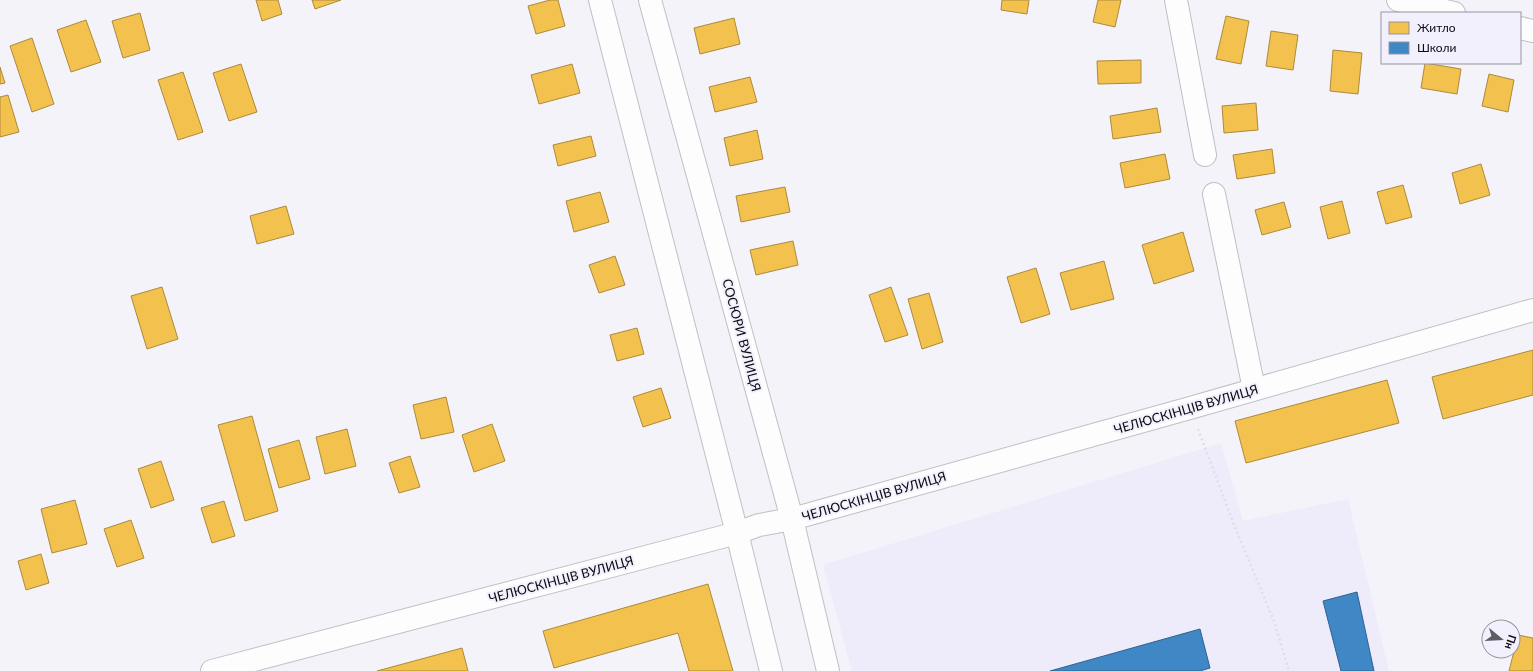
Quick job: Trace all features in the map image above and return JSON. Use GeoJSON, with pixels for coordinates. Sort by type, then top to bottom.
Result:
{"type":"FeatureCollection","features":[{"type":"Feature","properties":{"kind":"street"},"geometry":{"type":"LineString","coordinates":[[600,0],[737,533],[770,671]]}},
{"type":"Feature","properties":{"kind":"street","name":"СОСЮРИ ВУЛИЦЯ"},"geometry":{"type":"LineString","coordinates":[[650,0],[792,519],[828,671]]}},
{"type":"Feature","properties":{"kind":"street"},"geometry":{"type":"LineString","coordinates":[[1176,0],[1205,155]]}},
{"type":"Feature","properties":{"kind":"street"},"geometry":{"type":"LineString","coordinates":[[1398,0],[1450,12]]}},
{"type":"Feature","properties":{"kind":"street"},"geometry":{"type":"LineString","coordinates":[[1521,28],[1533,31]]}},
{"type":"Feature","properties":{"kind":"street"},"geometry":{"type":"LineString","coordinates":[[1214,194],[1254,389]]}},
{"type":"Feature","properties":{"kind":"street","name":"ЧЕЛЮСКІНЦІВ ВУЛИЦЯ"},"geometry":{"type":"LineString","coordinates":[[212,671],[759,526],[792,519],[1190,408],[1533,310]]}},
{"type":"Feature","properties":{"kind":"path"},"geometry":{"type":"LineString","coordinates":[[1190,408],[1234,525],[1274,621],[1289,671]]}},
{"type":"Feature","properties":{"kind":"shaded area"},"geometry":{"type":"Polygon","coordinates":[[[1221,443],[1243,521],[1348,499],[1389,671],[852,671],[823,565],[1221,443]]]}},
{"type":"Feature","properties":{"kind":"building: Житло"},"geometry":{"type":"Polygon","coordinates":[[[256,0],[278,0],[282,14],[262,21],[256,0]]]}},
{"type":"Feature","properties":{"kind":"building: Житло"},"geometry":{"type":"Polygon","coordinates":[[[312,0],[341,0],[315,9],[312,0]]]}},
{"type":"Feature","properties":{"kind":"building: Житло"},"geometry":{"type":"Polygon","coordinates":[[[550,0],[558,0],[565,26],[536,34],[528,6],[550,0]]]}},
{"type":"Feature","properties":{"kind":"building: Житло"},"geometry":{"type":"Polygon","coordinates":[[[1002,0],[1029,0],[1027,14],[1001,10],[1002,0]]]}},
{"type":"Feature","properties":{"kind":"building: Житло"},"geometry":{"type":"Polygon","coordinates":[[[1098,0],[1121,0],[1115,27],[1093,22],[1098,0]]]}},
{"type":"Feature","properties":{"kind":"building: Житло"},"geometry":{"type":"Polygon","coordinates":[[[140,13],[150,50],[123,58],[112,21],[140,13]]]}},
{"type":"Feature","properties":{"kind":"building: Житло"},"geometry":{"type":"Polygon","coordinates":[[[1226,16],[1249,21],[1241,64],[1216,59],[1226,16]]]}},
{"type":"Feature","properties":{"kind":"building: Житло"},"geometry":{"type":"Polygon","coordinates":[[[734,18],[740,44],[700,54],[694,28],[734,18]]]}},
{"type":"Feature","properties":{"kind":"building: Житло"},"geometry":{"type":"Polygon","coordinates":[[[86,20],[101,62],[71,72],[57,30],[86,20]]]}},
{"type":"Feature","properties":{"kind":"building: Житло"},"geometry":{"type":"Polygon","coordinates":[[[1271,31],[1298,35],[1293,70],[1266,66],[1271,31]]]}},
{"type":"Feature","properties":{"kind":"building: Житло"},"geometry":{"type":"Polygon","coordinates":[[[32,38],[54,104],[32,112],[10,46],[32,38]]]}},
{"type":"Feature","properties":{"kind":"building: Житло"},"geometry":{"type":"Polygon","coordinates":[[[1333,50],[1362,53],[1358,94],[1330,91],[1333,50]]]}},
{"type":"Feature","properties":{"kind":"building: Житло"},"geometry":{"type":"Polygon","coordinates":[[[1141,60],[1141,83],[1098,84],[1097,61],[1141,60]]]}},
{"type":"Feature","properties":{"kind":"building: Житло"},"geometry":{"type":"Polygon","coordinates":[[[241,64],[257,112],[229,121],[213,73],[241,64]]]}},
{"type":"Feature","properties":{"kind":"building: Житло"},"geometry":{"type":"Polygon","coordinates":[[[572,64],[580,93],[539,104],[531,75],[572,64]]]}},
{"type":"Feature","properties":{"kind":"building: Житло"},"geometry":{"type":"Polygon","coordinates":[[[1425,64],[1461,69],[1457,94],[1421,88],[1425,64]]]}},
{"type":"Feature","properties":{"kind":"building: Житло"},"geometry":{"type":"Polygon","coordinates":[[[0,67],[5,83],[0,84],[0,67]]]}},
{"type":"Feature","properties":{"kind":"building: Житло"},"geometry":{"type":"Polygon","coordinates":[[[183,72],[203,132],[178,140],[158,80],[183,72]]]}},
{"type":"Feature","properties":{"kind":"building: Житло"},"geometry":{"type":"Polygon","coordinates":[[[1489,74],[1514,80],[1508,112],[1482,106],[1489,74]]]}},
{"type":"Feature","properties":{"kind":"building: Житло"},"geometry":{"type":"Polygon","coordinates":[[[750,77],[757,102],[715,112],[709,87],[750,77]]]}},
{"type":"Feature","properties":{"kind":"building: Житло"},"geometry":{"type":"Polygon","coordinates":[[[8,95],[19,132],[0,137],[0,97],[8,95]]]}},
{"type":"Feature","properties":{"kind":"building: Житло"},"geometry":{"type":"Polygon","coordinates":[[[1256,103],[1258,130],[1224,133],[1222,106],[1256,103]]]}},
{"type":"Feature","properties":{"kind":"building: Житло"},"geometry":{"type":"Polygon","coordinates":[[[1157,108],[1161,132],[1113,139],[1110,116],[1157,108]]]}},
{"type":"Feature","properties":{"kind":"building: Житло"},"geometry":{"type":"Polygon","coordinates":[[[757,130],[763,159],[730,166],[724,138],[757,130]]]}},
{"type":"Feature","properties":{"kind":"building: Житло"},"geometry":{"type":"Polygon","coordinates":[[[591,136],[596,156],[558,166],[553,145],[591,136]]]}},
{"type":"Feature","properties":{"kind":"building: Житло"},"geometry":{"type":"Polygon","coordinates":[[[1272,149],[1275,173],[1237,179],[1233,155],[1272,149]]]}},
{"type":"Feature","properties":{"kind":"building: Житло"},"geometry":{"type":"Polygon","coordinates":[[[1165,154],[1170,179],[1125,188],[1120,163],[1165,154]]]}},
{"type":"Feature","properties":{"kind":"building: Житло"},"geometry":{"type":"Polygon","coordinates":[[[1481,164],[1490,195],[1460,204],[1452,173],[1481,164]]]}},
{"type":"Feature","properties":{"kind":"building: Житло"},"geometry":{"type":"Polygon","coordinates":[[[1403,185],[1412,217],[1386,224],[1377,192],[1403,185]]]}},
{"type":"Feature","properties":{"kind":"building: Житло"},"geometry":{"type":"Polygon","coordinates":[[[785,187],[790,212],[741,222],[736,196],[785,187]]]}},
{"type":"Feature","properties":{"kind":"building: Житло"},"geometry":{"type":"Polygon","coordinates":[[[600,192],[609,222],[574,232],[566,201],[600,192]]]}},
{"type":"Feature","properties":{"kind":"building: Житло"},"geometry":{"type":"Polygon","coordinates":[[[1342,201],[1350,233],[1328,239],[1320,207],[1342,201]]]}},
{"type":"Feature","properties":{"kind":"building: Житло"},"geometry":{"type":"Polygon","coordinates":[[[1284,202],[1291,227],[1262,235],[1255,210],[1284,202]]]}},
{"type":"Feature","properties":{"kind":"building: Житло"},"geometry":{"type":"Polygon","coordinates":[[[286,206],[294,234],[257,244],[250,216],[286,206]]]}},
{"type":"Feature","properties":{"kind":"building: Житло"},"geometry":{"type":"Polygon","coordinates":[[[1183,232],[1194,271],[1154,284],[1142,245],[1183,232]]]}},
{"type":"Feature","properties":{"kind":"building: Житло"},"geometry":{"type":"Polygon","coordinates":[[[793,241],[798,265],[756,275],[750,250],[793,241]]]}},
{"type":"Feature","properties":{"kind":"building: Житло"},"geometry":{"type":"Polygon","coordinates":[[[615,256],[625,285],[599,293],[589,265],[615,256]]]}},
{"type":"Feature","properties":{"kind":"building: Житло"},"geometry":{"type":"Polygon","coordinates":[[[1104,261],[1114,299],[1071,310],[1060,273],[1104,261]]]}},
{"type":"Feature","properties":{"kind":"building: Житло"},"geometry":{"type":"Polygon","coordinates":[[[1036,268],[1050,314],[1021,323],[1007,277],[1036,268]]]}},
{"type":"Feature","properties":{"kind":"building: Житло"},"geometry":{"type":"Polygon","coordinates":[[[162,287],[178,339],[147,349],[131,296],[162,287]]]}},
{"type":"Feature","properties":{"kind":"building: Житло"},"geometry":{"type":"Polygon","coordinates":[[[891,287],[908,335],[885,342],[869,295],[891,287]]]}},
{"type":"Feature","properties":{"kind":"building: Житло"},"geometry":{"type":"Polygon","coordinates":[[[929,293],[943,342],[922,349],[908,299],[929,293]]]}},
{"type":"Feature","properties":{"kind":"building: Житло"},"geometry":{"type":"Polygon","coordinates":[[[637,328],[644,354],[617,361],[610,335],[637,328]]]}},
{"type":"Feature","properties":{"kind":"building: Житло"},"geometry":{"type":"Polygon","coordinates":[[[1533,350],[1533,395],[1443,419],[1432,377],[1533,350]]]}},
{"type":"Feature","properties":{"kind":"building: Житло"},"geometry":{"type":"Polygon","coordinates":[[[1387,380],[1399,423],[1246,463],[1235,421],[1387,380]]]}},
{"type":"Feature","properties":{"kind":"building: Житло"},"geometry":{"type":"Polygon","coordinates":[[[661,388],[671,418],[643,427],[633,397],[661,388]]]}},
{"type":"Feature","properties":{"kind":"building: Житло"},"geometry":{"type":"Polygon","coordinates":[[[446,397],[454,432],[421,439],[413,405],[446,397]]]}},
{"type":"Feature","properties":{"kind":"building: Житло"},"geometry":{"type":"Polygon","coordinates":[[[252,416],[278,511],[245,521],[218,425],[252,416]]]}},
{"type":"Feature","properties":{"kind":"building: Житло"},"geometry":{"type":"Polygon","coordinates":[[[492,424],[505,461],[474,472],[462,435],[492,424]]]}},
{"type":"Feature","properties":{"kind":"building: Житло"},"geometry":{"type":"Polygon","coordinates":[[[347,429],[356,466],[325,474],[316,437],[347,429]]]}},
{"type":"Feature","properties":{"kind":"building: Житло"},"geometry":{"type":"Polygon","coordinates":[[[299,440],[310,479],[279,488],[268,449],[299,440]]]}},
{"type":"Feature","properties":{"kind":"building: Житло"},"geometry":{"type":"Polygon","coordinates":[[[410,456],[420,487],[399,493],[389,463],[410,456]]]}},
{"type":"Feature","properties":{"kind":"building: Житло"},"geometry":{"type":"Polygon","coordinates":[[[161,461],[174,500],[151,508],[138,469],[161,461]]]}},
{"type":"Feature","properties":{"kind":"building: Житло"},"geometry":{"type":"Polygon","coordinates":[[[75,500],[87,544],[52,553],[41,509],[75,500]]]}},
{"type":"Feature","properties":{"kind":"building: Житло"},"geometry":{"type":"Polygon","coordinates":[[[224,501],[235,536],[212,543],[201,508],[224,501]]]}},
{"type":"Feature","properties":{"kind":"building: Житло"},"geometry":{"type":"Polygon","coordinates":[[[131,520],[144,558],[117,567],[104,529],[131,520]]]}},
{"type":"Feature","properties":{"kind":"building: Житло"},"geometry":{"type":"Polygon","coordinates":[[[41,554],[49,583],[26,590],[18,561],[41,554]]]}},
{"type":"Feature","properties":{"kind":"building: Житло"},"geometry":{"type":"Polygon","coordinates":[[[708,584],[733,671],[689,671],[678,633],[554,668],[543,631],[708,584]]]}},
{"type":"Feature","properties":{"kind":"building: Житло"},"geometry":{"type":"Polygon","coordinates":[[[1521,636],[1533,638],[1533,671],[1509,671],[1512,659],[1521,659],[1521,636]]]}},
{"type":"Feature","properties":{"kind":"building: Житло"},"geometry":{"type":"Polygon","coordinates":[[[462,648],[468,671],[377,671],[462,648]]]}},
{"type":"Feature","properties":{"kind":"building: Школи"},"geometry":{"type":"Polygon","coordinates":[[[1357,592],[1374,671],[1341,671],[1323,601],[1357,592]]]}},
{"type":"Feature","properties":{"kind":"building: Школи"},"geometry":{"type":"Polygon","coordinates":[[[1200,629],[1210,668],[1200,671],[1050,671],[1200,629]]]}}]}
